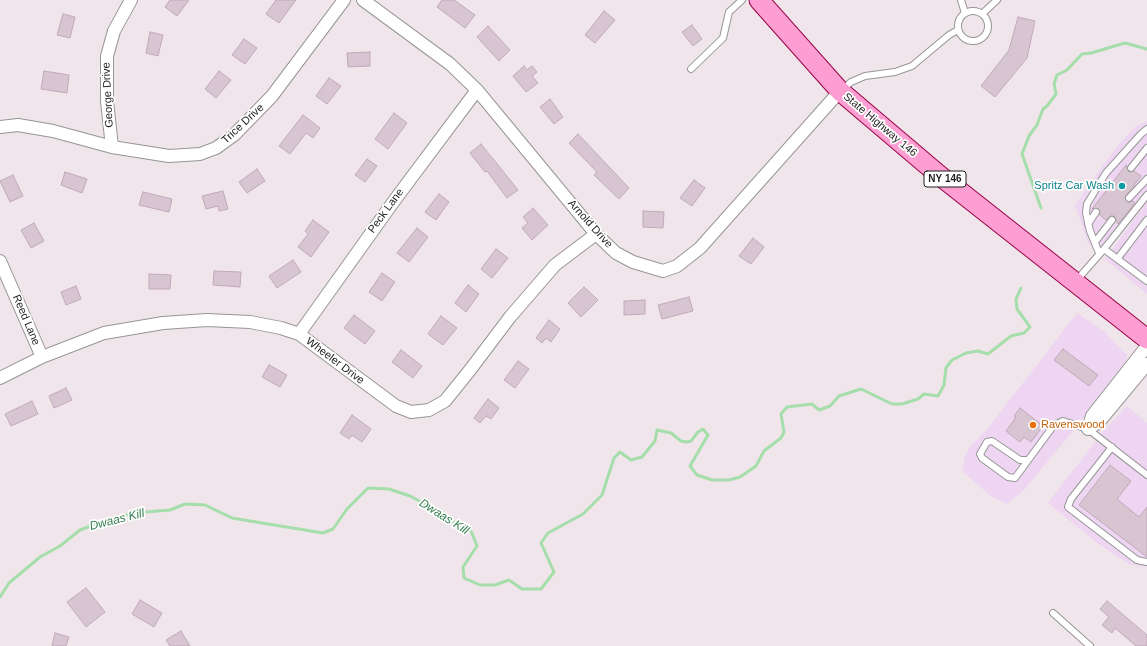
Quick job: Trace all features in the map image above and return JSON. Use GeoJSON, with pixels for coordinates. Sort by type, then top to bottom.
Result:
{"type":"FeatureCollection","features":[{"type":"Feature","properties":{"kind":"main road","name":"State Highway 146"},"geometry":{"type":"LineString","coordinates":[[759,0],[840,91],[940,175],[1147,339]]}},
{"type":"Feature","properties":{"kind":"street","name":"George Drive"},"geometry":{"type":"LineString","coordinates":[[112,147],[107,101],[107,56],[114,31],[131,0]]}},
{"type":"Feature","properties":{"kind":"street","name":"Trice Drive"},"geometry":{"type":"LineString","coordinates":[[0,127],[18,125],[53,131],[112,147],[169,156],[200,154],[216,148],[234,135],[272,96],[344,0]]}},
{"type":"Feature","properties":{"kind":"street","name":"Arnold Drive"},"geometry":{"type":"LineString","coordinates":[[363,0],[450,64],[477,90],[596,234],[616,253],[633,262],[662,271],[677,266],[700,248],[840,91]]}},
{"type":"Feature","properties":{"kind":"street","name":"Peck Lane"},"geometry":{"type":"LineString","coordinates":[[298,334],[394,201],[477,90]]}},
{"type":"Feature","properties":{"kind":"street","name":"Wheeler Drive"},"geometry":{"type":"LineString","coordinates":[[0,378],[42,357],[104,333],[163,323],[207,320],[250,322],[281,328],[298,334],[396,406],[411,412],[429,410],[445,401],[510,316],[555,265],[596,234]]}},
{"type":"Feature","properties":{"kind":"street","name":"Reed Lane"},"geometry":{"type":"LineString","coordinates":[[0,262],[42,357]]}},
{"type":"Feature","properties":{"kind":"street"},"geometry":{"type":"LineString","coordinates":[[1088,429],[1092,416],[1147,346]]}},
{"type":"Feature","properties":{"kind":"street"},"geometry":{"type":"LineString","coordinates":[[1088,429],[1099,422],[1147,364]]}},
{"type":"Feature","properties":{"kind":"lane"},"geometry":{"type":"LineString","coordinates":[[691,69],[723,38],[729,12],[742,0]]}},
{"type":"Feature","properties":{"kind":"lane"},"geometry":{"type":"LineString","coordinates":[[961,0],[965,13]]}},
{"type":"Feature","properties":{"kind":"lane"},"geometry":{"type":"LineString","coordinates":[[982,14],[997,0]]}},
{"type":"Feature","properties":{"kind":"lane"},"geometry":{"type":"LineString","coordinates":[[977,11],[982,14],[986,19],[987,31],[980,40],[968,41],[963,38],[958,30],[958,22],[965,13],[977,11]]}},
{"type":"Feature","properties":{"kind":"lane"},"geometry":{"type":"LineString","coordinates":[[840,91],[851,82],[865,76],[895,72],[912,66],[949,35],[958,30]]}},
{"type":"Feature","properties":{"kind":"lane"},"geometry":{"type":"LineString","coordinates":[[1099,253],[1088,224],[1087,204],[1106,173],[1147,129]]}},
{"type":"Feature","properties":{"kind":"lane"},"geometry":{"type":"LineString","coordinates":[[1131,168],[1147,148]]}},
{"type":"Feature","properties":{"kind":"lane"},"geometry":{"type":"LineString","coordinates":[[1129,198],[1147,178]]}},
{"type":"Feature","properties":{"kind":"lane"},"geometry":{"type":"LineString","coordinates":[[1075,282],[1104,249],[1147,195]]}},
{"type":"Feature","properties":{"kind":"lane"},"geometry":{"type":"LineString","coordinates":[[1088,224],[1096,212]]}},
{"type":"Feature","properties":{"kind":"lane"},"geometry":{"type":"LineString","coordinates":[[1095,242],[1112,220]]}},
{"type":"Feature","properties":{"kind":"lane"},"geometry":{"type":"LineString","coordinates":[[1118,258],[1146,223]]}},
{"type":"Feature","properties":{"kind":"lane"},"geometry":{"type":"LineString","coordinates":[[1104,249],[1147,281]]}},
{"type":"Feature","properties":{"kind":"lane"},"geometry":{"type":"LineString","coordinates":[[1028,460],[1020,460],[992,441],[988,442],[980,454],[982,458],[1008,477],[1016,478],[1054,425],[1063,421],[1088,429],[1147,475]]}},
{"type":"Feature","properties":{"kind":"lane"},"geometry":{"type":"LineString","coordinates":[[1112,447],[1071,499],[1068,507],[1137,560],[1147,562]]}},
{"type":"Feature","properties":{"kind":"lane"},"geometry":{"type":"LineString","coordinates":[[1053,613],[1090,646]]}},
{"type":"Feature","properties":{"kind":"shaded area"},"geometry":{"type":"Polygon","coordinates":[[[1147,121],[1147,197],[1101,255],[1088,243],[1075,205],[1114,150],[1136,126],[1147,121]]]}},
{"type":"Feature","properties":{"kind":"shaded area"},"geometry":{"type":"Polygon","coordinates":[[[1147,202],[1147,294],[1105,259],[1147,202]]]}},
{"type":"Feature","properties":{"kind":"shaded area"},"geometry":{"type":"Polygon","coordinates":[[[1077,313],[1104,331],[1127,355],[1127,359],[1082,420],[1023,491],[1007,504],[992,497],[963,472],[964,458],[970,447],[988,428],[1077,313]]]}},
{"type":"Feature","properties":{"kind":"shaded area"},"geometry":{"type":"Polygon","coordinates":[[[1127,406],[1147,423],[1147,567],[1129,564],[1097,543],[1048,503],[1105,429],[1127,406]]]}},
{"type":"Feature","properties":{"kind":"building"},"geometry":{"type":"Polygon","coordinates":[[[170,0],[189,0],[177,16],[165,7],[170,0]]]}},
{"type":"Feature","properties":{"kind":"building"},"geometry":{"type":"Polygon","coordinates":[[[276,0],[296,0],[279,23],[266,14],[276,0]]]}},
{"type":"Feature","properties":{"kind":"building"},"geometry":{"type":"Polygon","coordinates":[[[442,0],[454,0],[475,15],[465,28],[437,7],[442,0]]]}},
{"type":"Feature","properties":{"kind":"building"},"geometry":{"type":"Polygon","coordinates":[[[604,11],[615,20],[595,43],[585,35],[604,11]]]}},
{"type":"Feature","properties":{"kind":"building"},"geometry":{"type":"Polygon","coordinates":[[[63,14],[75,17],[70,38],[57,35],[63,14]]]}},
{"type":"Feature","properties":{"kind":"building"},"geometry":{"type":"Polygon","coordinates":[[[1018,17],[1035,21],[1027,58],[995,97],[981,86],[1009,50],[1018,17]]]}},
{"type":"Feature","properties":{"kind":"building"},"geometry":{"type":"Polygon","coordinates":[[[692,25],[702,39],[693,46],[682,32],[692,25]]]}},
{"type":"Feature","properties":{"kind":"building"},"geometry":{"type":"Polygon","coordinates":[[[488,26],[510,50],[499,61],[477,37],[488,26]]]}},
{"type":"Feature","properties":{"kind":"building"},"geometry":{"type":"Polygon","coordinates":[[[150,32],[163,35],[158,56],[146,53],[150,32]]]}},
{"type":"Feature","properties":{"kind":"building"},"geometry":{"type":"Polygon","coordinates":[[[244,39],[257,48],[245,64],[232,55],[244,39]]]}},
{"type":"Feature","properties":{"kind":"building"},"geometry":{"type":"Polygon","coordinates":[[[370,52],[370,66],[348,67],[347,53],[370,52]]]}},
{"type":"Feature","properties":{"kind":"building"},"geometry":{"type":"Polygon","coordinates":[[[524,66],[527,70],[532,66],[537,72],[532,76],[538,83],[526,92],[513,76],[524,66]]]}},
{"type":"Feature","properties":{"kind":"building"},"geometry":{"type":"Polygon","coordinates":[[[44,71],[69,75],[67,93],[41,89],[44,71]]]}},
{"type":"Feature","properties":{"kind":"building"},"geometry":{"type":"Polygon","coordinates":[[[219,71],[231,80],[216,98],[205,89],[219,71]]]}},
{"type":"Feature","properties":{"kind":"building"},"geometry":{"type":"Polygon","coordinates":[[[329,78],[341,86],[327,104],[316,96],[329,78]]]}},
{"type":"Feature","properties":{"kind":"building"},"geometry":{"type":"Polygon","coordinates":[[[550,99],[563,117],[554,124],[540,107],[550,99]]]}},
{"type":"Feature","properties":{"kind":"building"},"geometry":{"type":"Polygon","coordinates":[[[394,113],[407,123],[388,149],[375,139],[394,113]]]}},
{"type":"Feature","properties":{"kind":"building"},"geometry":{"type":"Polygon","coordinates":[[[303,115],[320,128],[313,138],[306,133],[290,154],[279,146],[303,115]]]}},
{"type":"Feature","properties":{"kind":"building"},"geometry":{"type":"Polygon","coordinates":[[[578,134],[629,188],[619,199],[594,175],[597,172],[569,143],[578,134]]]}},
{"type":"Feature","properties":{"kind":"building"},"geometry":{"type":"Polygon","coordinates":[[[481,144],[518,190],[507,198],[487,171],[485,172],[470,153],[481,144]]]}},
{"type":"Feature","properties":{"kind":"building"},"geometry":{"type":"Polygon","coordinates":[[[367,159],[377,166],[365,182],[355,175],[367,159]]]}},
{"type":"Feature","properties":{"kind":"building","name":"Spritz Car Wash"},"geometry":{"type":"Polygon","coordinates":[[[1126,165],[1129,172],[1134,171],[1141,176],[1125,197],[1128,202],[1133,201],[1135,203],[1118,224],[1114,216],[1110,216],[1106,220],[1100,215],[1099,209],[1092,209],[1126,165]]]}},
{"type":"Feature","properties":{"kind":"building"},"geometry":{"type":"Polygon","coordinates":[[[257,169],[265,181],[247,193],[239,182],[257,169]]]}},
{"type":"Feature","properties":{"kind":"building"},"geometry":{"type":"Polygon","coordinates":[[[65,172],[87,179],[82,193],[61,185],[65,172]]]}},
{"type":"Feature","properties":{"kind":"building"},"geometry":{"type":"Polygon","coordinates":[[[13,175],[23,196],[10,202],[0,181],[13,175]]]}},
{"type":"Feature","properties":{"kind":"building"},"geometry":{"type":"Polygon","coordinates":[[[694,180],[705,188],[692,206],[680,198],[694,180]]]}},
{"type":"Feature","properties":{"kind":"building"},"geometry":{"type":"Polygon","coordinates":[[[223,191],[228,209],[219,211],[218,206],[206,209],[202,196],[223,191]]]}},
{"type":"Feature","properties":{"kind":"building"},"geometry":{"type":"Polygon","coordinates":[[[143,192],[172,199],[169,212],[139,205],[143,192]]]}},
{"type":"Feature","properties":{"kind":"building"},"geometry":{"type":"Polygon","coordinates":[[[439,194],[449,202],[436,220],[425,212],[439,194]]]}},
{"type":"Feature","properties":{"kind":"building"},"geometry":{"type":"Polygon","coordinates":[[[533,208],[548,225],[532,240],[522,228],[528,223],[523,217],[533,208]]]}},
{"type":"Feature","properties":{"kind":"building"},"geometry":{"type":"Polygon","coordinates":[[[643,211],[664,212],[663,228],[643,227],[643,211]]]}},
{"type":"Feature","properties":{"kind":"building"},"geometry":{"type":"Polygon","coordinates":[[[313,220],[329,232],[311,257],[298,247],[308,234],[305,231],[313,220]]]}},
{"type":"Feature","properties":{"kind":"building"},"geometry":{"type":"Polygon","coordinates":[[[34,223],[44,241],[31,248],[21,230],[34,223]]]}},
{"type":"Feature","properties":{"kind":"building"},"geometry":{"type":"Polygon","coordinates":[[[417,228],[428,237],[409,262],[397,253],[417,228]]]}},
{"type":"Feature","properties":{"kind":"building"},"geometry":{"type":"Polygon","coordinates":[[[753,238],[764,247],[751,264],[739,256],[753,238]]]}},
{"type":"Feature","properties":{"kind":"building"},"geometry":{"type":"Polygon","coordinates":[[[496,249],[508,258],[492,278],[481,269],[496,249]]]}},
{"type":"Feature","properties":{"kind":"building"},"geometry":{"type":"Polygon","coordinates":[[[293,260],[301,272],[277,288],[269,276],[293,260]]]}},
{"type":"Feature","properties":{"kind":"building"},"geometry":{"type":"Polygon","coordinates":[[[214,271],[241,272],[240,287],[213,285],[214,271]]]}},
{"type":"Feature","properties":{"kind":"building"},"geometry":{"type":"Polygon","coordinates":[[[382,273],[395,282],[382,301],[369,292],[382,273]]]}},
{"type":"Feature","properties":{"kind":"building"},"geometry":{"type":"Polygon","coordinates":[[[149,274],[171,275],[170,289],[149,289],[149,274]]]}},
{"type":"Feature","properties":{"kind":"building"},"geometry":{"type":"Polygon","coordinates":[[[468,285],[479,294],[466,312],[455,303],[468,285]]]}},
{"type":"Feature","properties":{"kind":"building"},"geometry":{"type":"Polygon","coordinates":[[[76,286],[81,299],[66,305],[61,292],[76,286]]]}},
{"type":"Feature","properties":{"kind":"building"},"geometry":{"type":"Polygon","coordinates":[[[584,287],[598,300],[581,317],[568,303],[584,287]]]}},
{"type":"Feature","properties":{"kind":"building"},"geometry":{"type":"Polygon","coordinates":[[[689,297],[693,311],[662,319],[658,305],[689,297]]]}},
{"type":"Feature","properties":{"kind":"building"},"geometry":{"type":"Polygon","coordinates":[[[645,300],[645,314],[624,315],[624,301],[645,300]]]}},
{"type":"Feature","properties":{"kind":"building"},"geometry":{"type":"Polygon","coordinates":[[[354,315],[375,331],[365,344],[344,328],[354,315]]]}},
{"type":"Feature","properties":{"kind":"building"},"geometry":{"type":"Polygon","coordinates":[[[441,316],[457,328],[443,345],[428,334],[441,316]]]}},
{"type":"Feature","properties":{"kind":"building"},"geometry":{"type":"Polygon","coordinates":[[[549,320],[560,329],[551,342],[546,338],[542,343],[536,338],[549,320]]]}},
{"type":"Feature","properties":{"kind":"building"},"geometry":{"type":"Polygon","coordinates":[[[1063,349],[1098,375],[1089,386],[1054,360],[1063,349]]]}},
{"type":"Feature","properties":{"kind":"building"},"geometry":{"type":"Polygon","coordinates":[[[401,350],[422,366],[413,378],[392,362],[401,350]]]}},
{"type":"Feature","properties":{"kind":"building"},"geometry":{"type":"Polygon","coordinates":[[[518,361],[529,369],[515,388],[504,380],[518,361]]]}},
{"type":"Feature","properties":{"kind":"building"},"geometry":{"type":"Polygon","coordinates":[[[269,365],[287,375],[280,387],[262,377],[269,365]]]}},
{"type":"Feature","properties":{"kind":"building"},"geometry":{"type":"Polygon","coordinates":[[[66,388],[72,400],[54,408],[49,396],[66,388]]]}},
{"type":"Feature","properties":{"kind":"building"},"geometry":{"type":"Polygon","coordinates":[[[488,399],[499,408],[491,419],[486,416],[480,423],[474,418],[488,399]]]}},
{"type":"Feature","properties":{"kind":"building"},"geometry":{"type":"Polygon","coordinates":[[[32,401],[38,414],[11,426],[5,414],[32,401]]]}},
{"type":"Feature","properties":{"kind":"building","name":"Ravenswood"},"geometry":{"type":"Polygon","coordinates":[[[1020,408],[1043,426],[1031,442],[1024,437],[1020,442],[1006,431],[1016,417],[1014,416],[1020,408]]]}},
{"type":"Feature","properties":{"kind":"building"},"geometry":{"type":"Polygon","coordinates":[[[352,415],[371,429],[362,442],[352,435],[349,439],[340,433],[352,415]]]}},
{"type":"Feature","properties":{"kind":"building"},"geometry":{"type":"Polygon","coordinates":[[[1110,465],[1131,481],[1117,499],[1139,517],[1147,507],[1147,557],[1079,505],[1110,465]]]}},
{"type":"Feature","properties":{"kind":"building"},"geometry":{"type":"Polygon","coordinates":[[[86,588],[105,612],[86,627],[67,602],[86,588]]]}},
{"type":"Feature","properties":{"kind":"building"},"geometry":{"type":"Polygon","coordinates":[[[140,600],[162,613],[154,627],[132,614],[140,600]]]}},
{"type":"Feature","properties":{"kind":"building"},"geometry":{"type":"Polygon","coordinates":[[[1107,601],[1147,635],[1147,646],[1136,646],[1115,628],[1112,633],[1102,625],[1109,617],[1100,609],[1107,601]]]}},
{"type":"Feature","properties":{"kind":"building"},"geometry":{"type":"Polygon","coordinates":[[[181,631],[190,646],[170,646],[166,640],[181,631]]]}},
{"type":"Feature","properties":{"kind":"building"},"geometry":{"type":"Polygon","coordinates":[[[55,633],[69,637],[66,646],[52,646],[55,633]]]}},
{"type":"Feature","properties":{"kind":"waterway","name":"Dwaas Kill"},"geometry":{"type":"LineString","coordinates":[[1041,208],[1022,154],[1029,136],[1037,125],[1043,109],[1056,94],[1054,84],[1057,75],[1067,70],[1082,54],[1091,53],[1125,43],[1147,49]]}},
{"type":"Feature","properties":{"kind":"waterway","name":"Dwaas Kill"},"geometry":{"type":"LineString","coordinates":[[0,597],[9,583],[40,557],[60,546],[80,530],[104,521],[134,513],[170,510],[185,504],[205,505],[232,518],[323,533],[333,529],[347,509],[368,488],[389,489],[410,496],[442,513],[458,525],[471,531],[477,546],[463,567],[464,578],[480,585],[495,585],[509,580],[522,589],[541,589],[554,572],[541,543],[548,533],[583,514],[602,495],[614,458],[620,452],[631,460],[642,457],[655,441],[657,430],[671,433],[681,441],[686,442],[691,441],[698,432],[703,429],[708,435],[690,466],[697,475],[712,480],[729,480],[740,477],[756,466],[764,451],[781,438],[784,432],[781,414],[787,407],[812,404],[819,410],[830,406],[839,396],[861,389],[892,404],[902,404],[918,399],[924,394],[938,396],[944,385],[946,368],[952,360],[966,353],[978,351],[988,354],[1011,336],[1024,333],[1030,327],[1017,309],[1016,299],[1021,288]]}},
{"type":"Feature","properties":{"kind":"place","name":"Spritz Car Wash"},"geometry":{"type":"Point","coordinates":[1122,186]}},
{"type":"Feature","properties":{"kind":"place","name":"Ravenswood"},"geometry":{"type":"Point","coordinates":[1033,425]}}]}
